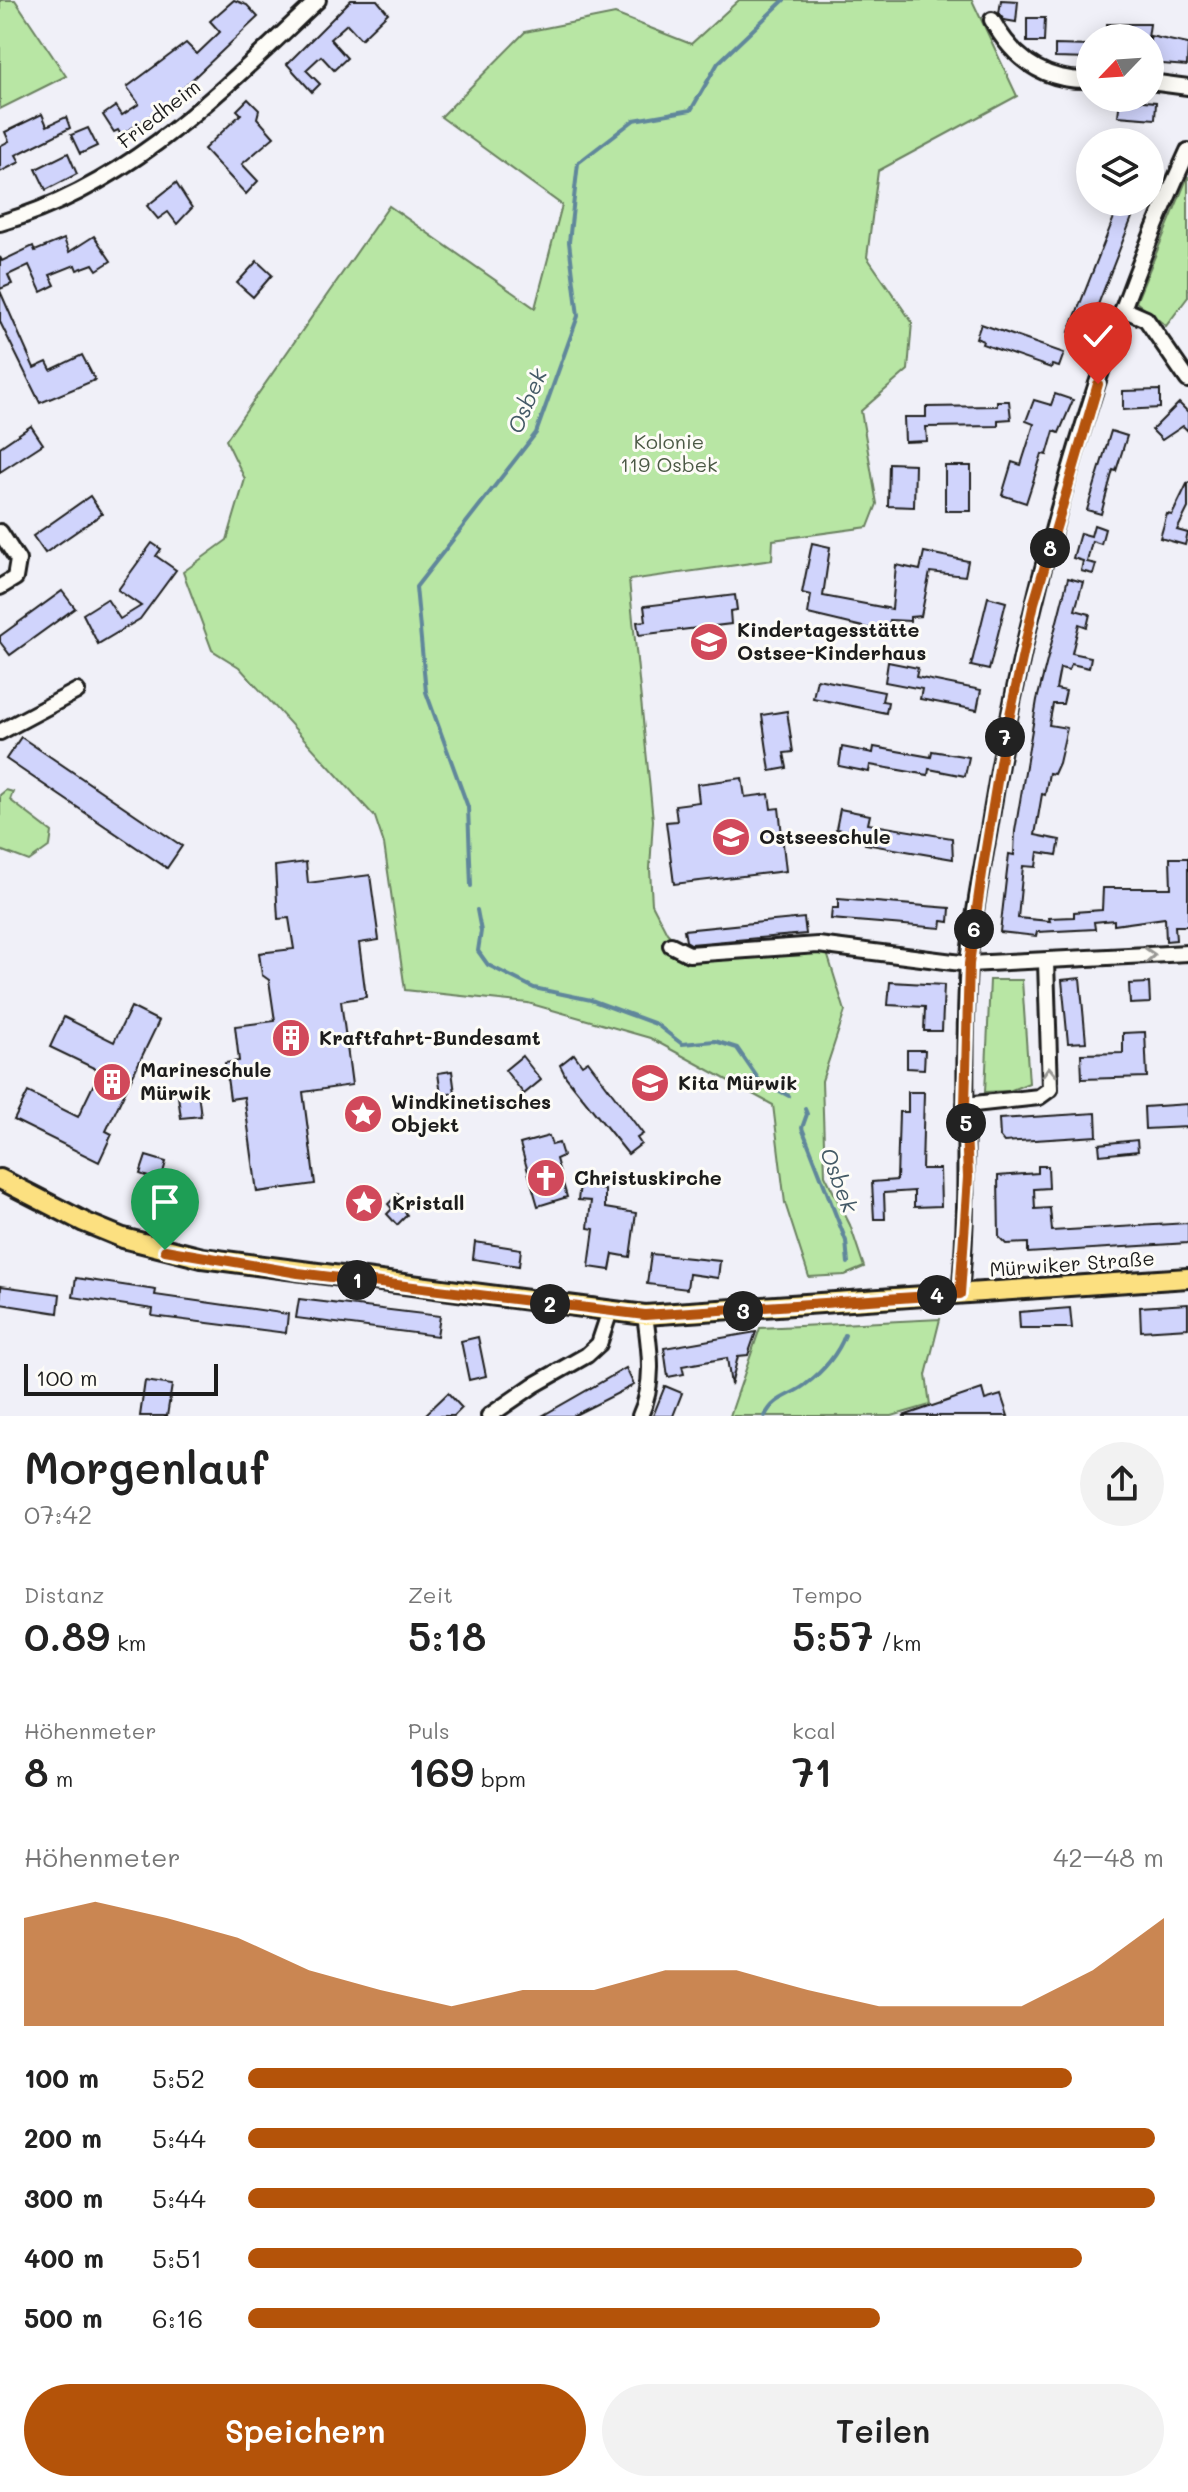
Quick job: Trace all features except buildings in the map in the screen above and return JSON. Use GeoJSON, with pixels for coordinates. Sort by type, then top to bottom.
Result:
{"type":"FeatureCollection","features":[{"type":"Feature","properties":{"kind":"main road","name":"Mürwiker Straße"},"geometry":{"type":"LineString","coordinates":[[0,1179],[71,1217],[165,1250],[298,1273],[645,1315],[1188,1278]]}},
{"type":"Feature","properties":{"kind":"street","name":"Friedheim"},"geometry":{"type":"LineString","coordinates":[[0,223],[88,188],[159,144],[318,0]]}},
{"type":"Feature","properties":{"kind":"street"},"geometry":{"type":"LineString","coordinates":[[992,20],[1002,39],[1030,66],[1064,80],[1076,80]]}},
{"type":"Feature","properties":{"kind":"street"},"geometry":{"type":"LineString","coordinates":[[1164,84],[1188,87]]}},
{"type":"Feature","properties":{"kind":"street"},"geometry":{"type":"LineString","coordinates":[[960,1294],[968,1177],[965,1105],[969,964],[1001,757],[1034,603],[1123,309],[1188,151]]}},
{"type":"Feature","properties":{"kind":"street"},"geometry":{"type":"LineString","coordinates":[[1123,309],[1146,319],[1188,380]]}},
{"type":"Feature","properties":{"kind":"street"},"geometry":{"type":"LineString","coordinates":[[0,532],[18,560],[18,571],[0,587]]}},
{"type":"Feature","properties":{"kind":"street"},"geometry":{"type":"LineString","coordinates":[[0,732],[77,691]]}},
{"type":"Feature","properties":{"kind":"street"},"geometry":{"type":"LineString","coordinates":[[671,945],[689,954],[818,945],[969,964],[1188,953]]}},
{"type":"Feature","properties":{"kind":"street"},"geometry":{"type":"LineString","coordinates":[[965,1105],[1039,1097],[1050,1089],[1046,962]]}},
{"type":"Feature","properties":{"kind":"street"},"geometry":{"type":"LineString","coordinates":[[489,1416],[534,1385],[587,1355],[599,1344],[610,1311]]}},
{"type":"Feature","properties":{"kind":"street"},"geometry":{"type":"LineString","coordinates":[[640,1416],[647,1401],[651,1371],[645,1315]]}},
{"type":"Feature","properties":{"kind":"green space"},"geometry":{"type":"Polygon","coordinates":[[[0,0],[15,0],[66,76],[0,109],[0,0]]]}},
{"type":"Feature","properties":{"kind":"green space","name":"Kolonie 119 Osbek"},"geometry":{"type":"Polygon","coordinates":[[[739,0],[972,0],[1017,96],[878,171],[867,257],[912,322],[908,370],[861,411],[877,504],[868,527],[773,540],[772,560],[629,580],[653,820],[650,869],[652,904],[667,933],[683,949],[823,940],[845,1011],[822,1081],[825,1175],[850,1225],[864,1267],[845,1275],[809,1277],[785,1203],[773,1105],[650,1038],[528,1003],[405,990],[384,844],[375,817],[239,667],[212,650],[183,572],[227,540],[245,479],[226,440],[389,206],[535,308],[562,205],[441,117],[525,32],[615,14],[691,44],[739,0]]]}},
{"type":"Feature","properties":{"kind":"green space"},"geometry":{"type":"Polygon","coordinates":[[[1188,176],[1188,297],[1166,326],[1136,302],[1188,176]]]}},
{"type":"Feature","properties":{"kind":"green space"},"geometry":{"type":"Polygon","coordinates":[[[6,790],[13,792],[10,800],[52,832],[50,846],[29,861],[0,850],[0,795],[6,790]]]}},
{"type":"Feature","properties":{"kind":"green space"},"geometry":{"type":"Polygon","coordinates":[[[990,980],[1022,980],[1029,1083],[1009,1091],[985,1092],[990,980]]]}},
{"type":"Feature","properties":{"kind":"green space"},"geometry":{"type":"Polygon","coordinates":[[[940,1319],[926,1375],[930,1405],[892,1416],[730,1416],[760,1328],[940,1319]]]}},
{"type":"Feature","properties":{"kind":"waterway","name":"Osbek"},"geometry":{"type":"LineString","coordinates":[[471,886],[468,807],[426,692],[416,587],[536,433],[578,316],[569,242],[578,163],[634,120],[691,110],[718,63],[784,0]]}},
{"type":"Feature","properties":{"kind":"waterway","name":"Osbek"},"geometry":{"type":"LineString","coordinates":[[477,910],[481,931],[478,951],[488,965],[534,988],[591,1000],[656,1024],[682,1044],[715,1041],[737,1048],[759,1080],[789,1096]]}},
{"type":"Feature","properties":{"kind":"waterway","name":"Osbek"},"geometry":{"type":"LineString","coordinates":[[805,1109],[807,1114],[802,1128],[846,1241],[848,1263]]}},
{"type":"Feature","properties":{"kind":"waterway","name":"Osbek"},"geometry":{"type":"LineString","coordinates":[[765,1416],[777,1401],[805,1385],[823,1369],[845,1335]]}},
{"type":"Feature","properties":{"kind":"place","name":"Kindertagesstätte Ostsee-Kinderhaus"},"geometry":{"type":"Point","coordinates":[709,642]}},
{"type":"Feature","properties":{"kind":"place","name":"Ostseeschule"},"geometry":{"type":"Point","coordinates":[731,837]}},
{"type":"Feature","properties":{"kind":"place","name":"Kraftfahrt-Bundesamt"},"geometry":{"type":"Point","coordinates":[291,1038]}},
{"type":"Feature","properties":{"kind":"place","name":"Marineschule Mürwik"},"geometry":{"type":"Point","coordinates":[112,1082]}},
{"type":"Feature","properties":{"kind":"place","name":"Kita Mürwik"},"geometry":{"type":"Point","coordinates":[650,1083]}},
{"type":"Feature","properties":{"kind":"place","name":"Windkinetisches Objekt"},"geometry":{"type":"Point","coordinates":[363,1114]}},
{"type":"Feature","properties":{"kind":"place","name":"Christuskirche"},"geometry":{"type":"Point","coordinates":[546,1178]}},
{"type":"Feature","properties":{"kind":"place","name":"Kristall"},"geometry":{"type":"Point","coordinates":[364,1203]}},
{"type":"Feature","properties":{"kind":"route"},"geometry":{"type":"LineString","coordinates":[[165,1250],[298,1273],[645,1315],[960,1294],[968,1177],[965,1105],[969,964],[982,873],[1001,757],[1034,603],[1098,384]]}}]}
